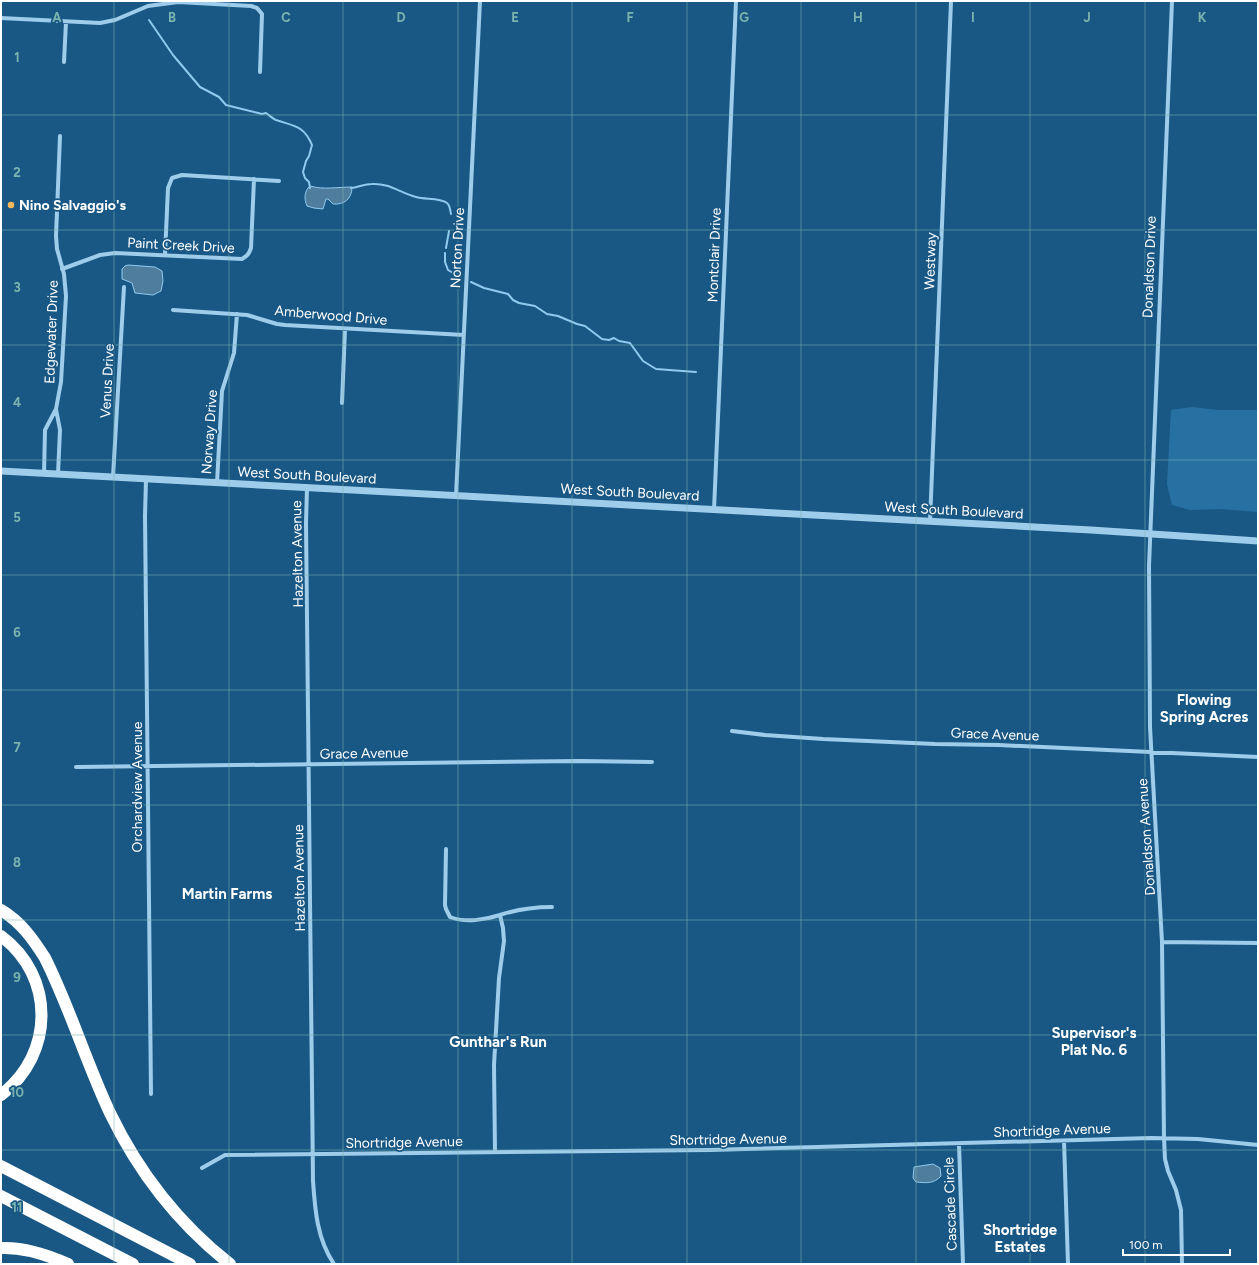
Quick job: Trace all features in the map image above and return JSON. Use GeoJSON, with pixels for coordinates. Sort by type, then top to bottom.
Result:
{"type":"FeatureCollection","features":[{"type":"Feature","properties":{"kind":"highway"},"geometry":{"type":"LineString","coordinates":[[1,910],[23,927],[33,939],[45,958],[109,1111],[128,1149],[144,1173],[174,1210],[202,1241],[230,1264]]}},
{"type":"Feature","properties":{"kind":"highway"},"geometry":{"type":"LineString","coordinates":[[1,936],[12,944],[23,957],[38,988],[41,1003],[40,1035],[33,1056],[25,1071],[12,1086],[1,1095]]}},
{"type":"Feature","properties":{"kind":"highway"},"geometry":{"type":"LineString","coordinates":[[1,1166],[190,1264]]}},
{"type":"Feature","properties":{"kind":"highway"},"geometry":{"type":"LineString","coordinates":[[1,1196],[133,1264]]}},
{"type":"Feature","properties":{"kind":"highway"},"geometry":{"type":"LineString","coordinates":[[1,1248],[50,1256],[68,1264]]}},
{"type":"Feature","properties":{"kind":"street","name":"Norton Drive"},"geometry":{"type":"LineString","coordinates":[[456,496],[480,1]]}},
{"type":"Feature","properties":{"kind":"street","name":"Montclair Drive"},"geometry":{"type":"LineString","coordinates":[[714,510],[736,1]]}},
{"type":"Feature","properties":{"kind":"street","name":"Westway"},"geometry":{"type":"LineString","coordinates":[[930,522],[951,1]]}},
{"type":"Feature","properties":{"kind":"street","name":"Donaldson Drive"},"geometry":{"type":"LineString","coordinates":[[1150,534],[1172,1]]}},
{"type":"Feature","properties":{"kind":"street"},"geometry":{"type":"LineString","coordinates":[[1,18],[93,23],[124,17],[148,6],[178,2],[254,7],[259,10],[263,18],[260,72]]}},
{"type":"Feature","properties":{"kind":"street"},"geometry":{"type":"LineString","coordinates":[[64,62],[66,22]]}},
{"type":"Feature","properties":{"kind":"street","name":"Edgewater Drive"},"geometry":{"type":"LineString","coordinates":[[44,474],[45,430],[56,409],[61,382],[66,296],[66,285],[57,249],[56,236],[60,136]]}},
{"type":"Feature","properties":{"kind":"street"},"geometry":{"type":"LineString","coordinates":[[165,255],[168,188],[172,178],[182,175],[279,181]]}},
{"type":"Feature","properties":{"kind":"street","name":"Paint Creek Drive"},"geometry":{"type":"LineString","coordinates":[[62,269],[106,253],[237,260],[246,257],[250,252],[254,179]]}},
{"type":"Feature","properties":{"kind":"street","name":"Venus Drive"},"geometry":{"type":"LineString","coordinates":[[113,478],[124,287]]}},
{"type":"Feature","properties":{"kind":"street","name":"Amberwood Drive"},"geometry":{"type":"LineString","coordinates":[[173,310],[237,314],[251,316],[281,325],[464,336]]}},
{"type":"Feature","properties":{"kind":"street","name":"Norway Drive"},"geometry":{"type":"LineString","coordinates":[[217,482],[222,391],[234,353],[237,314]]}},
{"type":"Feature","properties":{"kind":"street"},"geometry":{"type":"LineString","coordinates":[[342,403],[345,329]]}},
{"type":"Feature","properties":{"kind":"street","name":"Edgewater Drive"},"geometry":{"type":"LineString","coordinates":[[56,409],[60,430],[58,474]]}},
{"type":"Feature","properties":{"kind":"street","name":"West South Boulevard"},"geometry":{"type":"LineString","coordinates":[[1,471],[1258,541]]}},
{"type":"Feature","properties":{"kind":"street","name":"Orchardview Avenue"},"geometry":{"type":"LineString","coordinates":[[146,479],[145,516],[151,1094]]}},
{"type":"Feature","properties":{"kind":"street","name":"Hazelton Avenue"},"geometry":{"type":"LineString","coordinates":[[307,488],[306,522],[314,1187],[316,1218],[322,1240],[334,1264]]}},
{"type":"Feature","properties":{"kind":"street","name":"Donaldson Avenue"},"geometry":{"type":"LineString","coordinates":[[1150,534],[1149,622],[1151,752],[1162,942],[1164,1138],[1165,1159],[1168,1172],[1176,1190],[1181,1210],[1182,1264]]}},
{"type":"Feature","properties":{"kind":"street","name":"Grace Avenue"},"geometry":{"type":"LineString","coordinates":[[732,731],[823,739],[1258,756]]}},
{"type":"Feature","properties":{"kind":"street","name":"Grace Avenue"},"geometry":{"type":"LineString","coordinates":[[76,767],[607,761],[652,762]]}},
{"type":"Feature","properties":{"kind":"street"},"geometry":{"type":"LineString","coordinates":[[446,848],[445,905],[450,917],[462,920],[492,918],[517,909],[552,907]]}},
{"type":"Feature","properties":{"kind":"street"},"geometry":{"type":"LineString","coordinates":[[495,1152],[495,1055],[499,978],[504,941],[500,915]]}},
{"type":"Feature","properties":{"kind":"street"},"geometry":{"type":"LineString","coordinates":[[1162,942],[1258,942]]}},
{"type":"Feature","properties":{"kind":"street","name":"Shortridge Avenue"},"geometry":{"type":"LineString","coordinates":[[202,1168],[225,1155],[710,1150],[1164,1138],[1198,1139],[1258,1145]]}},
{"type":"Feature","properties":{"kind":"street"},"geometry":{"type":"LineString","coordinates":[[1064,1141],[1068,1264]]}},
{"type":"Feature","properties":{"kind":"street","name":"Cascade Circle"},"geometry":{"type":"LineString","coordinates":[[959,1144],[962,1264]]}},
{"type":"Feature","properties":{"kind":"shaded area"},"geometry":{"type":"Polygon","coordinates":[[[310,186],[325,188],[352,187],[352,191],[349,198],[344,202],[333,204],[326,199],[323,209],[314,208],[307,206],[305,201],[305,195],[310,186]]]}},
{"type":"Feature","properties":{"kind":"shaded area"},"geometry":{"type":"Polygon","coordinates":[[[128,265],[155,267],[162,271],[163,281],[161,291],[153,295],[135,293],[132,283],[122,279],[122,269],[128,265]]]}},
{"type":"Feature","properties":{"kind":"shaded area"},"geometry":{"type":"Polygon","coordinates":[[[1191,407],[1218,410],[1258,410],[1258,512],[1220,509],[1190,510],[1172,505],[1167,484],[1171,410],[1191,407]]]}},
{"type":"Feature","properties":{"kind":"shaded area"},"geometry":{"type":"Polygon","coordinates":[[[933,1164],[940,1168],[941,1176],[933,1182],[916,1182],[913,1178],[914,1167],[933,1164]]]}},
{"type":"Feature","properties":{"kind":"waterway"},"geometry":{"type":"LineString","coordinates":[[149,20],[173,55],[200,87],[219,97],[226,105],[262,114],[266,113],[275,119],[293,125],[302,130],[309,138],[312,145],[303,172],[305,178],[309,182],[310,188]]}},
{"type":"Feature","properties":{"kind":"waterway"},"geometry":{"type":"LineString","coordinates":[[351,188],[369,184],[384,185],[416,197],[444,201],[449,205],[451,214]]}},
{"type":"Feature","properties":{"kind":"waterway"},"geometry":{"type":"LineString","coordinates":[[446,248],[449,231]]}},
{"type":"Feature","properties":{"kind":"waterway"},"geometry":{"type":"LineString","coordinates":[[445,253],[445,262],[448,270],[460,277]]}},
{"type":"Feature","properties":{"kind":"waterway"},"geometry":{"type":"LineString","coordinates":[[471,282],[484,288],[508,294],[513,300],[519,303],[535,306],[547,314],[558,316],[585,326],[602,339],[609,340],[614,338],[619,341],[630,343],[643,361],[656,369],[696,372]]}},
{"type":"Feature","properties":{"kind":"place","name":"Nino Salvaggio's"},"geometry":{"type":"Point","coordinates":[11,205]}},
{"type":"Feature","properties":{"kind":"district","name":"Flowing Spring Acres"},"geometry":{"type":"Point","coordinates":[1204,708]}},
{"type":"Feature","properties":{"kind":"district","name":"Martin Farms"},"geometry":{"type":"Point","coordinates":[227,894]}},
{"type":"Feature","properties":{"kind":"district","name":"Gunthar's Run"},"geometry":{"type":"Point","coordinates":[498,1042]}},
{"type":"Feature","properties":{"kind":"district","name":"Supervisor's Plat No. 6"},"geometry":{"type":"Point","coordinates":[1094,1042]}},
{"type":"Feature","properties":{"kind":"district","name":"Shortridge Estates"},"geometry":{"type":"Point","coordinates":[1020,1238]}}]}
